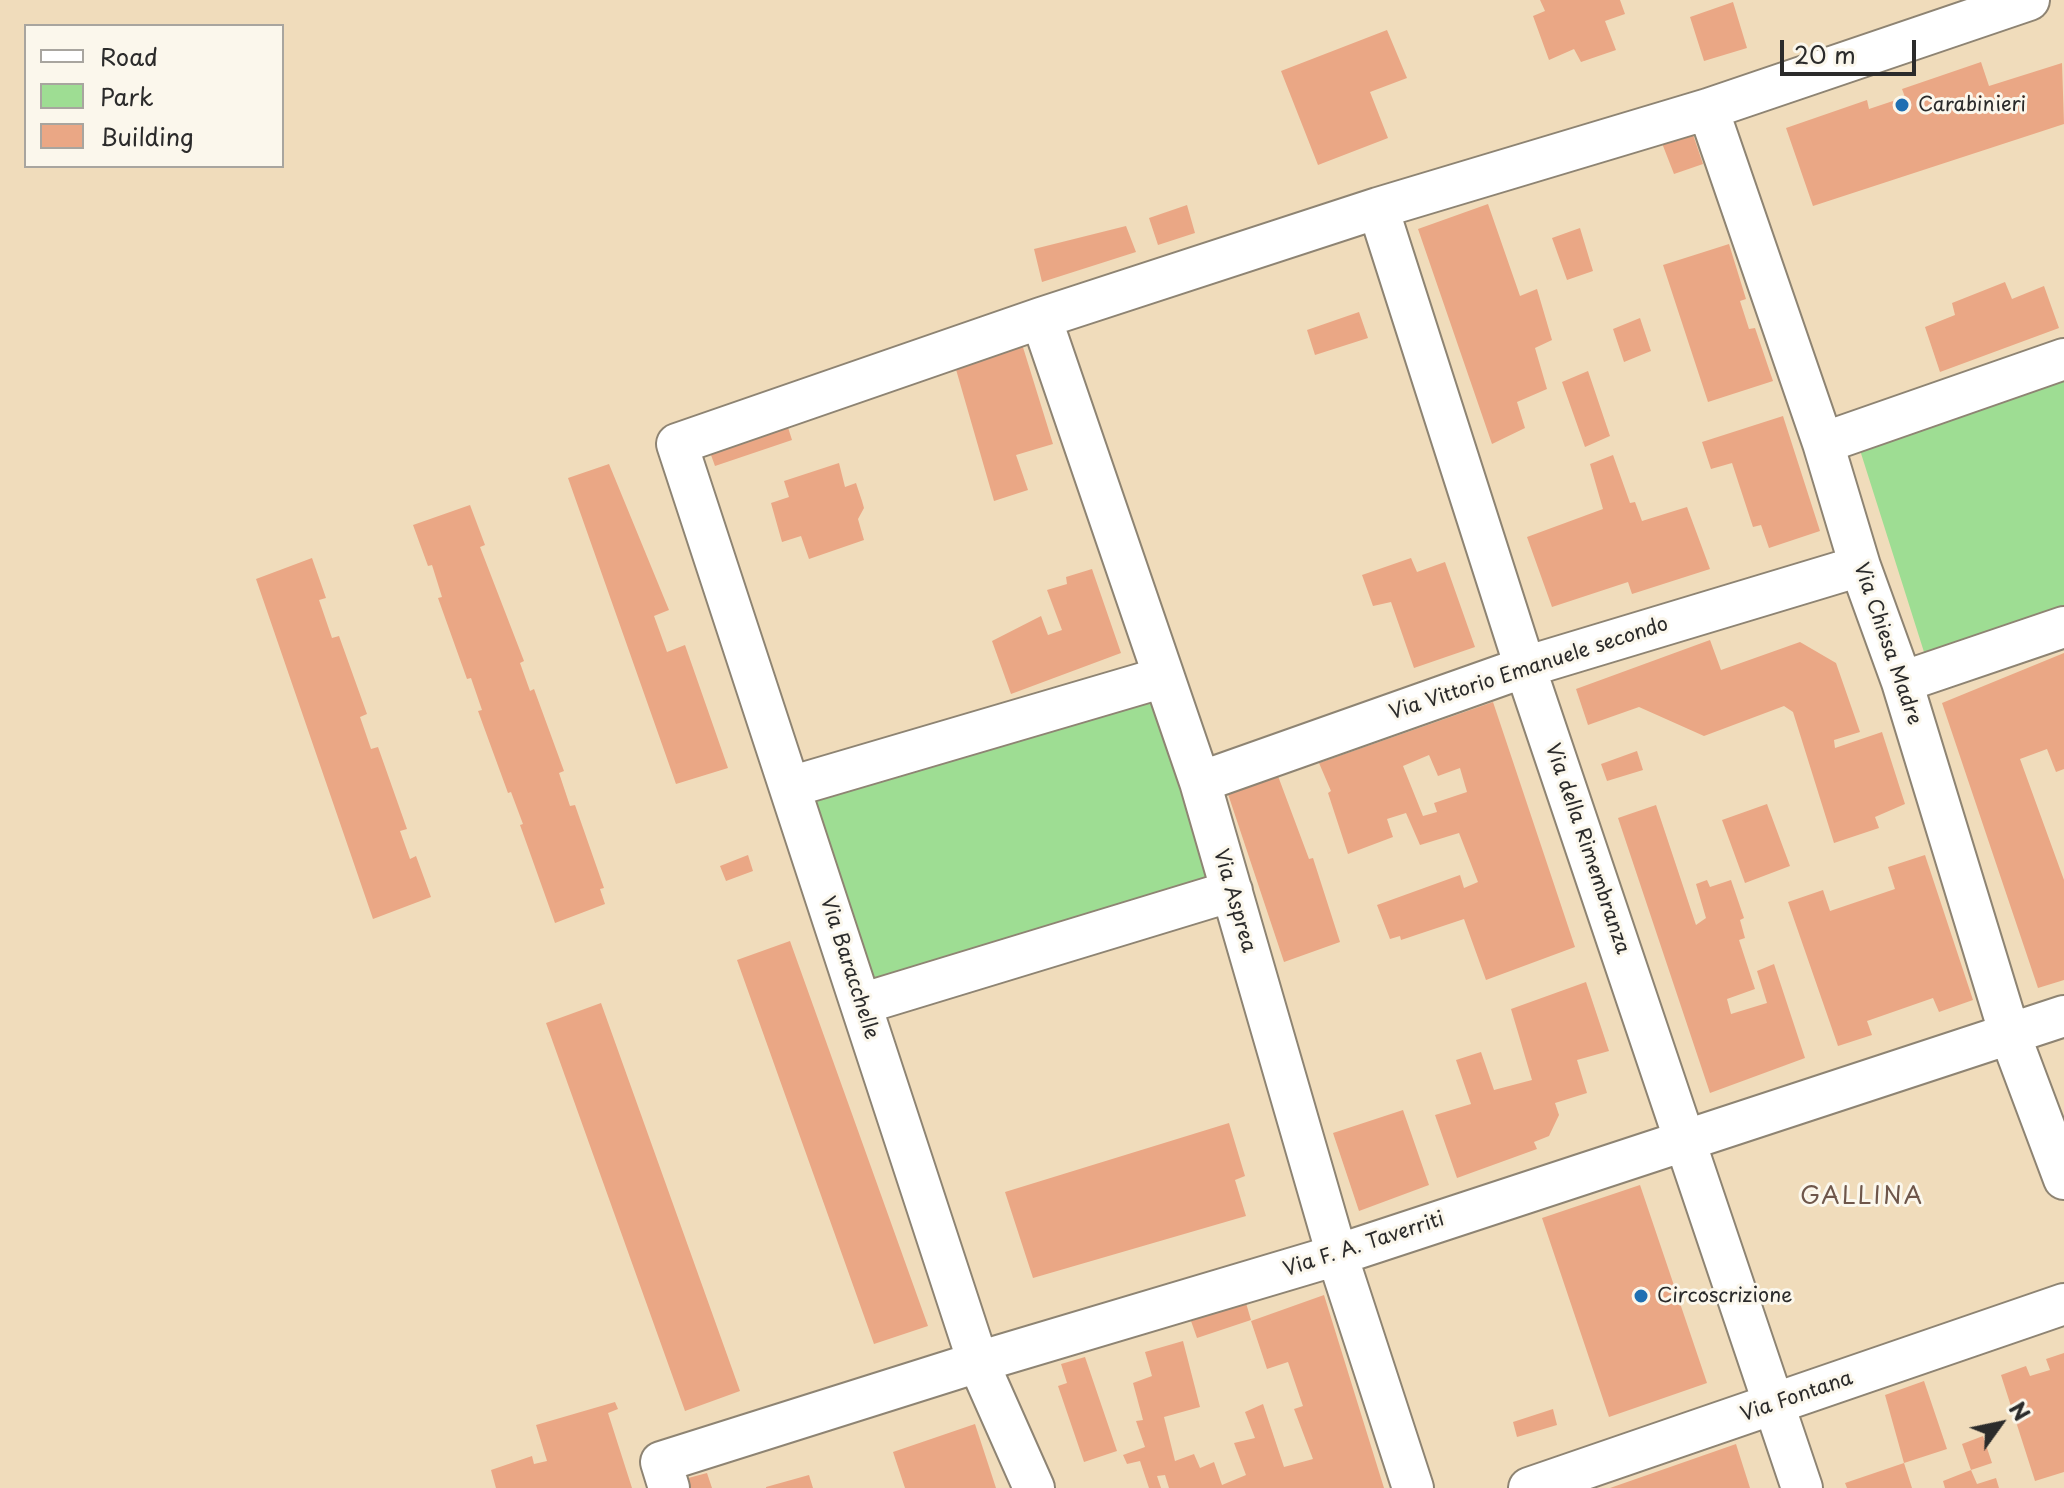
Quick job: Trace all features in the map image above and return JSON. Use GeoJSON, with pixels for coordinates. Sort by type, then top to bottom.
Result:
{"type":"FeatureCollection","features":[{"type":"Feature","properties":{"kind":"street"},"geometry":{"type":"LineString","coordinates":[[1041,318],[1378,208],[1708,109],[2029,0]]}},
{"type":"Feature","properties":{"kind":"street","name":"Via Chiesa Madre"},"geometry":{"type":"LineString","coordinates":[[1708,109],[1823,443],[1860,566],[1902,682],[2010,1035],[2064,1179]]}},
{"type":"Feature","properties":{"kind":"street","name":"Via della Rimembranza"},"geometry":{"type":"LineString","coordinates":[[1378,208],[1525,667],[1802,1488]]}},
{"type":"Feature","properties":{"kind":"street","name":"Via Baracchelle"},"geometry":{"type":"LineString","coordinates":[[1034,1488],[978,1362],[677,444],[1041,318]]}},
{"type":"Feature","properties":{"kind":"street","name":"Via Asprea"},"geometry":{"type":"LineString","coordinates":[[1041,318],[1200,782],[1337,1255],[1413,1488]]}},
{"type":"Feature","properties":{"kind":"street"},"geometry":{"type":"LineString","coordinates":[[1823,443],[2064,359]]}},
{"type":"Feature","properties":{"kind":"street","name":"Via Vittorio Emanuele secondo"},"geometry":{"type":"LineString","coordinates":[[1200,782],[1525,667],[1860,566]]}},
{"type":"Feature","properties":{"kind":"street"},"geometry":{"type":"LineString","coordinates":[[1902,682],[2064,627]]}},
{"type":"Feature","properties":{"kind":"street"},"geometry":{"type":"LineString","coordinates":[[790,787],[1164,677]]}},
{"type":"Feature","properties":{"kind":"street"},"geometry":{"type":"LineString","coordinates":[[861,1004],[1232,891]]}},
{"type":"Feature","properties":{"kind":"street","name":"Via F. A. Taverriti"},"geometry":{"type":"LineString","coordinates":[[665,1475],[978,1362],[1337,1255],[2064,1016]]}},
{"type":"Feature","properties":{"kind":"street","name":"Via Fontana"},"geometry":{"type":"LineString","coordinates":[[1529,1488],[2064,1304]]}},
{"type":"Feature","properties":{"kind":"green space"},"geometry":{"type":"Polygon","coordinates":[[[2064,375],[2064,606],[1924,652],[1859,447],[2064,375]]]}},
{"type":"Feature","properties":{"kind":"green space"},"geometry":{"type":"Polygon","coordinates":[[[1154,690],[1212,881],[866,984],[803,796],[1154,690]]]}},
{"type":"Feature","properties":{"kind":"building"},"geometry":{"type":"Polygon","coordinates":[[[1540,0],[1620,0],[1625,14],[1605,21],[1616,50],[1581,62],[1574,49],[1549,60],[1533,16],[1545,11],[1540,0]]]}},
{"type":"Feature","properties":{"kind":"building"},"geometry":{"type":"Polygon","coordinates":[[[1733,2],[1747,48],[1704,61],[1690,17],[1733,2]]]}},
{"type":"Feature","properties":{"kind":"building"},"geometry":{"type":"Polygon","coordinates":[[[1387,30],[1407,78],[1370,92],[1388,138],[1318,165],[1281,71],[1387,30]]]}},
{"type":"Feature","properties":{"kind":"building"},"geometry":{"type":"Polygon","coordinates":[[[1981,62],[1989,86],[2062,63],[2064,124],[1813,206],[1786,128],[1867,100],[1869,109],[1905,97],[1902,89],[1981,62]]]}},
{"type":"Feature","properties":{"kind":"building"},"geometry":{"type":"Polygon","coordinates":[[[1689,123],[1703,164],[1674,174],[1658,133],[1689,123]]]}},
{"type":"Feature","properties":{"kind":"building"},"geometry":{"type":"Polygon","coordinates":[[[1488,204],[1520,296],[1537,289],[1552,340],[1535,348],[1547,389],[1517,402],[1525,428],[1492,444],[1418,229],[1488,204]]]}},
{"type":"Feature","properties":{"kind":"building"},"geometry":{"type":"Polygon","coordinates":[[[1187,205],[1195,233],[1158,245],[1149,218],[1187,205]]]}},
{"type":"Feature","properties":{"kind":"building"},"geometry":{"type":"Polygon","coordinates":[[[1126,226],[1136,252],[1042,282],[1034,249],[1126,226]]]}},
{"type":"Feature","properties":{"kind":"building"},"geometry":{"type":"Polygon","coordinates":[[[1580,228],[1593,271],[1567,280],[1552,238],[1580,228]]]}},
{"type":"Feature","properties":{"kind":"building"},"geometry":{"type":"Polygon","coordinates":[[[1729,244],[1746,299],[1740,301],[1749,329],[1755,328],[1773,381],[1708,402],[1663,265],[1729,244]]]}},
{"type":"Feature","properties":{"kind":"building"},"geometry":{"type":"Polygon","coordinates":[[[2005,282],[2012,299],[2044,286],[2059,328],[1940,372],[1925,327],[1955,315],[1952,303],[2005,282]]]}},
{"type":"Feature","properties":{"kind":"building"},"geometry":{"type":"Polygon","coordinates":[[[1359,312],[1368,338],[1315,355],[1307,330],[1359,312]]]}},
{"type":"Feature","properties":{"kind":"building"},"geometry":{"type":"Polygon","coordinates":[[[1640,318],[1651,351],[1624,362],[1613,329],[1640,318]]]}},
{"type":"Feature","properties":{"kind":"building"},"geometry":{"type":"Polygon","coordinates":[[[1022,344],[1053,444],[1016,455],[1028,490],[994,501],[955,366],[1022,344]]]}},
{"type":"Feature","properties":{"kind":"building"},"geometry":{"type":"Polygon","coordinates":[[[1588,371],[1610,436],[1585,447],[1562,382],[1588,371]]]}},
{"type":"Feature","properties":{"kind":"building"},"geometry":{"type":"Polygon","coordinates":[[[1783,416],[1820,531],[1769,548],[1761,525],[1753,527],[1732,463],[1711,469],[1702,442],[1783,416]]]}},
{"type":"Feature","properties":{"kind":"building"},"geometry":{"type":"Polygon","coordinates":[[[785,418],[792,440],[715,466],[707,444],[785,418]]]}},
{"type":"Feature","properties":{"kind":"building"},"geometry":{"type":"Polygon","coordinates":[[[1613,455],[1630,503],[1635,502],[1642,521],[1687,507],[1710,569],[1632,594],[1628,582],[1552,607],[1527,537],[1603,509],[1590,464],[1613,455]]]}},
{"type":"Feature","properties":{"kind":"building"},"geometry":{"type":"Polygon","coordinates":[[[839,463],[845,487],[856,483],[862,501],[864,508],[858,519],[864,540],[809,559],[801,536],[782,542],[771,503],[789,497],[784,481],[839,463]]]}},
{"type":"Feature","properties":{"kind":"building"},"geometry":{"type":"Polygon","coordinates":[[[609,464],[669,610],[654,616],[667,652],[685,645],[728,768],[676,784],[568,478],[609,464]]]}},
{"type":"Feature","properties":{"kind":"building"},"geometry":{"type":"Polygon","coordinates":[[[470,505],[485,545],[480,547],[524,661],[520,663],[530,691],[534,689],[564,771],[559,773],[570,806],[575,805],[604,888],[600,889],[605,904],[555,923],[520,825],[523,824],[511,792],[508,793],[478,711],[482,710],[471,678],[467,679],[438,598],[442,597],[432,565],[428,566],[413,525],[470,505]]]}},
{"type":"Feature","properties":{"kind":"building"},"geometry":{"type":"Polygon","coordinates":[[[312,558],[326,598],[319,600],[332,638],[339,636],[367,714],[360,717],[371,749],[378,747],[407,829],[400,831],[410,859],[416,856],[431,897],[373,919],[256,579],[312,558]]]}},
{"type":"Feature","properties":{"kind":"building"},"geometry":{"type":"Polygon","coordinates":[[[1411,558],[1417,572],[1445,562],[1475,647],[1414,668],[1391,602],[1373,606],[1362,575],[1411,558]]]}},
{"type":"Feature","properties":{"kind":"building"},"geometry":{"type":"Polygon","coordinates":[[[1092,569],[1121,653],[1011,694],[992,641],[1041,616],[1048,635],[1062,630],[1047,590],[1067,584],[1066,577],[1092,569]]]}},
{"type":"Feature","properties":{"kind":"building"},"geometry":{"type":"Polygon","coordinates":[[[1710,640],[1721,670],[1800,642],[1836,663],[1860,732],[1834,740],[1835,748],[1882,732],[1905,804],[1875,817],[1879,828],[1834,843],[1793,712],[1784,706],[1704,736],[1639,707],[1588,725],[1576,689],[1710,640]]]}},
{"type":"Feature","properties":{"kind":"building"},"geometry":{"type":"Polygon","coordinates":[[[2064,653],[2064,769],[2056,772],[2047,749],[2020,759],[2064,880],[2064,980],[2038,988],[1942,703],[2064,653]]]}},
{"type":"Feature","properties":{"kind":"building"},"geometry":{"type":"Polygon","coordinates":[[[1493,702],[1575,947],[1486,980],[1464,919],[1401,940],[1400,936],[1390,939],[1377,905],[1460,875],[1464,888],[1478,882],[1459,833],[1420,845],[1406,813],[1387,819],[1393,837],[1348,854],[1328,793],[1331,791],[1319,763],[1493,702]],[[1429,755],[1403,766],[1423,816],[1437,812],[1434,803],[1467,792],[1460,768],[1438,776],[1429,755]]]}},
{"type":"Feature","properties":{"kind":"building"},"geometry":{"type":"Polygon","coordinates":[[[1637,751],[1643,770],[1607,781],[1601,764],[1637,751]]]}},
{"type":"Feature","properties":{"kind":"building"},"geometry":{"type":"Polygon","coordinates":[[[1278,776],[1309,859],[1313,858],[1340,942],[1284,962],[1228,794],[1278,776]]]}},
{"type":"Feature","properties":{"kind":"building"},"geometry":{"type":"Polygon","coordinates":[[[1767,804],[1790,866],[1745,883],[1722,820],[1767,804]]]}},
{"type":"Feature","properties":{"kind":"building"},"geometry":{"type":"Polygon","coordinates":[[[1656,805],[1696,925],[1706,918],[1696,884],[1707,880],[1710,887],[1731,880],[1744,918],[1740,920],[1745,938],[1739,940],[1755,989],[1727,999],[1731,1014],[1767,1003],[1757,971],[1774,964],[1805,1058],[1710,1093],[1618,818],[1656,805]]]}},
{"type":"Feature","properties":{"kind":"building"},"geometry":{"type":"Polygon","coordinates":[[[748,855],[753,871],[726,881],[720,866],[748,855]]]}},
{"type":"Feature","properties":{"kind":"building"},"geometry":{"type":"Polygon","coordinates":[[[1925,855],[1973,1000],[1939,1012],[1933,998],[1867,1021],[1872,1035],[1838,1046],[1788,902],[1823,890],[1830,911],[1895,889],[1888,867],[1925,855]]]}},
{"type":"Feature","properties":{"kind":"building"},"geometry":{"type":"Polygon","coordinates":[[[790,941],[928,1326],[874,1344],[737,960],[790,941]]]}},
{"type":"Feature","properties":{"kind":"building"},"geometry":{"type":"Polygon","coordinates":[[[1586,982],[1609,1051],[1577,1060],[1587,1093],[1555,1103],[1559,1115],[1549,1136],[1534,1142],[1537,1149],[1457,1178],[1435,1115],[1471,1104],[1456,1060],[1481,1052],[1494,1090],[1532,1080],[1511,1009],[1586,982]]]}},
{"type":"Feature","properties":{"kind":"building"},"geometry":{"type":"Polygon","coordinates":[[[601,1003],[740,1391],[685,1411],[546,1023],[601,1003]]]}},
{"type":"Feature","properties":{"kind":"building"},"geometry":{"type":"Polygon","coordinates":[[[1403,1110],[1429,1185],[1359,1211],[1333,1133],[1403,1110]]]}},
{"type":"Feature","properties":{"kind":"building"},"geometry":{"type":"Polygon","coordinates":[[[1229,1123],[1245,1176],[1235,1180],[1246,1216],[1033,1278],[1005,1192],[1229,1123]]]}},
{"type":"Feature","properties":{"kind":"building"},"geometry":{"type":"Polygon","coordinates":[[[1640,1185],[1707,1383],[1609,1417],[1542,1218],[1640,1185]]]}},
{"type":"Feature","properties":{"kind":"building"},"geometry":{"type":"Polygon","coordinates":[[[1324,1295],[1384,1488],[1169,1488],[1165,1475],[1157,1476],[1161,1488],[1149,1488],[1140,1461],[1127,1464],[1123,1455],[1145,1447],[1136,1421],[1143,1420],[1133,1383],[1152,1376],[1145,1352],[1183,1341],[1200,1407],[1164,1417],[1175,1461],[1194,1454],[1200,1468],[1214,1462],[1222,1485],[1246,1475],[1234,1443],[1255,1438],[1245,1412],[1263,1404],[1284,1467],[1313,1459],[1294,1409],[1303,1406],[1288,1362],[1267,1369],[1251,1321],[1324,1295]]]}},
{"type":"Feature","properties":{"kind":"building"},"geometry":{"type":"Polygon","coordinates":[[[1246,1303],[1251,1320],[1197,1338],[1191,1321],[1246,1303]]]}},
{"type":"Feature","properties":{"kind":"building"},"geometry":{"type":"Polygon","coordinates":[[[2064,1353],[2064,1472],[2035,1481],[2001,1375],[2026,1366],[2030,1376],[2050,1370],[2046,1359],[2064,1353]]]}},
{"type":"Feature","properties":{"kind":"building"},"geometry":{"type":"Polygon","coordinates":[[[1085,1357],[1117,1451],[1084,1462],[1058,1386],[1067,1383],[1061,1364],[1085,1357]]]}},
{"type":"Feature","properties":{"kind":"building"},"geometry":{"type":"Polygon","coordinates":[[[1924,1381],[1947,1449],[1904,1463],[1885,1395],[1924,1381]]]}},
{"type":"Feature","properties":{"kind":"building"},"geometry":{"type":"Polygon","coordinates":[[[615,1402],[618,1409],[608,1413],[632,1488],[496,1488],[491,1470],[532,1456],[534,1464],[547,1461],[536,1425],[615,1402]]]}},
{"type":"Feature","properties":{"kind":"building"},"geometry":{"type":"Polygon","coordinates":[[[1553,1409],[1557,1425],[1517,1437],[1513,1422],[1553,1409]]]}},
{"type":"Feature","properties":{"kind":"building"},"geometry":{"type":"Polygon","coordinates":[[[975,1424],[996,1488],[905,1488],[893,1452],[975,1424]]]}},
{"type":"Feature","properties":{"kind":"building"},"geometry":{"type":"Polygon","coordinates":[[[1983,1436],[1992,1463],[1971,1470],[1962,1444],[1983,1436]]]}},
{"type":"Feature","properties":{"kind":"building"},"geometry":{"type":"Polygon","coordinates":[[[1736,1444],[1750,1488],[1610,1488],[1736,1444]]]}},
{"type":"Feature","properties":{"kind":"building"},"geometry":{"type":"Polygon","coordinates":[[[1904,1463],[1912,1488],[1847,1488],[1845,1483],[1904,1463]]]}},
{"type":"Feature","properties":{"kind":"building"},"geometry":{"type":"Polygon","coordinates":[[[1971,1470],[1977,1484],[1996,1478],[1999,1488],[1945,1488],[1943,1481],[1971,1470]]]}},
{"type":"Feature","properties":{"kind":"building"},"geometry":{"type":"Polygon","coordinates":[[[707,1473],[712,1488],[679,1488],[677,1481],[707,1473]]]}},
{"type":"Feature","properties":{"kind":"building"},"geometry":{"type":"Polygon","coordinates":[[[809,1475],[813,1488],[766,1488],[766,1487],[809,1475]]]}},
{"type":"Feature","properties":{"kind":"place","name":"Carabinieri"},"geometry":{"type":"Point","coordinates":[1902,105]}},
{"type":"Feature","properties":{"kind":"place","name":"Circoscrizione"},"geometry":{"type":"Point","coordinates":[1641,1296]}},
{"type":"Feature","properties":{"kind":"district","name":"GALLINA"},"geometry":{"type":"Point","coordinates":[1862,1197]}}]}
